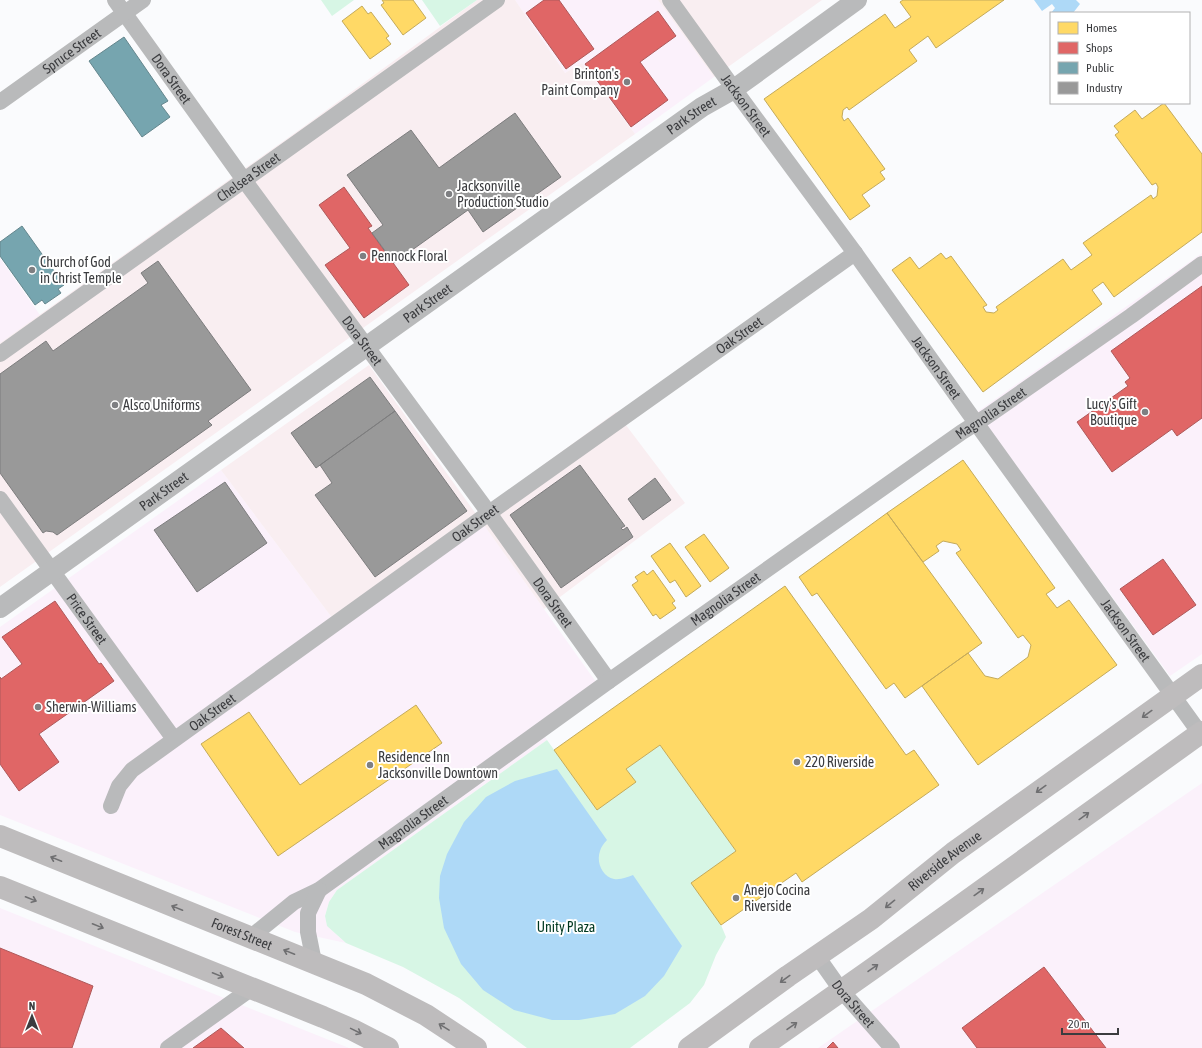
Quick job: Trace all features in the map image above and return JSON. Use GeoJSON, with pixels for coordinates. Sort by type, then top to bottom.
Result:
{"type":"FeatureCollection","features":[{"type":"Feature","properties":{"kind":"main road","name":"Riverside Avenue"},"geometry":{"type":"LineString","coordinates":[[688,1048],[816,956],[871,919],[953,853],[1173,695],[1202,676]]}},
{"type":"Feature","properties":{"kind":"main road"},"geometry":{"type":"LineString","coordinates":[[760,1048],[1201,734]]}},
{"type":"Feature","properties":{"kind":"main road","name":"Forest Street"},"geometry":{"type":"LineString","coordinates":[[0,836],[366,984],[426,1015],[476,1048]]}},
{"type":"Feature","properties":{"kind":"main road"},"geometry":{"type":"LineString","coordinates":[[0,887],[338,1023],[388,1048]]}},
{"type":"Feature","properties":{"kind":"street","name":"Dora Street"},"geometry":{"type":"LineString","coordinates":[[115,0],[244,180],[489,513],[609,681]]}},
{"type":"Feature","properties":{"kind":"street","name":"Spruce Street"},"geometry":{"type":"LineString","coordinates":[[0,102],[143,0]]}},
{"type":"Feature","properties":{"kind":"street","name":"Chelsea Street"},"geometry":{"type":"LineString","coordinates":[[0,354],[497,0]]}},
{"type":"Feature","properties":{"kind":"street","name":"Jackson Street"},"geometry":{"type":"LineString","coordinates":[[670,0],[856,253],[976,424],[1201,734]]}},
{"type":"Feature","properties":{"kind":"street","name":"Park Street"},"geometry":{"type":"LineString","coordinates":[[0,608],[702,107],[734,89],[857,0]]}},
{"type":"Feature","properties":{"kind":"street","name":"Oak Street"},"geometry":{"type":"LineString","coordinates":[[111,806],[119,786],[132,770],[489,513],[856,253]]}},
{"type":"Feature","properties":{"kind":"street","name":"Magnolia Street"},"geometry":{"type":"LineString","coordinates":[[251,937],[294,902],[319,890],[609,681],[1202,264]]}},
{"type":"Feature","properties":{"kind":"street","name":"Price Street"},"geometry":{"type":"LineString","coordinates":[[0,499],[174,739]]}},
{"type":"Feature","properties":{"kind":"street"},"geometry":{"type":"LineString","coordinates":[[314,962],[308,932],[308,913],[319,890]]}},
{"type":"Feature","properties":{"kind":"street","name":"Dora Street"},"geometry":{"type":"LineString","coordinates":[[816,956],[841,990],[892,1048]]}},
{"type":"Feature","properties":{"kind":"street"},"geometry":{"type":"LineString","coordinates":[[168,1048],[252,988]]}},
{"type":"Feature","properties":{"kind":"shaded area"},"geometry":{"type":"Polygon","coordinates":[[[477,0],[515,0],[565,73],[582,63],[635,134],[0,587],[0,343],[306,125],[477,0]]]}},
{"type":"Feature","properties":{"kind":"shaded area"},"geometry":{"type":"Polygon","coordinates":[[[515,0],[658,0],[714,77],[635,134],[582,63],[565,73],[515,0]]]}},
{"type":"Feature","properties":{"kind":"shaded area"},"geometry":{"type":"Polygon","coordinates":[[[658,0],[822,0],[714,77],[658,0]]]}},
{"type":"Feature","properties":{"kind":"shaded area"},"geometry":{"type":"Polygon","coordinates":[[[1202,253],[1202,654],[1170,676],[977,412],[1202,253]]]}},
{"type":"Feature","properties":{"kind":"shaded area"},"geometry":{"type":"Polygon","coordinates":[[[0,258],[40,315],[0,343],[0,258]]]}},
{"type":"Feature","properties":{"kind":"shaded area"},"geometry":{"type":"Polygon","coordinates":[[[369,365],[476,514],[333,619],[221,470],[369,365]]]}},
{"type":"Feature","properties":{"kind":"shaded area"},"geometry":{"type":"Polygon","coordinates":[[[616,412],[685,503],[544,609],[476,514],[616,412]]]}},
{"type":"Feature","properties":{"kind":"shaded area"},"geometry":{"type":"Polygon","coordinates":[[[221,470],[333,619],[476,514],[596,682],[537,725],[547,740],[337,890],[329,902],[325,916],[327,926],[346,943],[295,932],[0,815],[0,627],[221,470]]]}},
{"type":"Feature","properties":{"kind":"shaded area"},"geometry":{"type":"Polygon","coordinates":[[[1202,783],[1202,1048],[818,1048],[1202,783]]]}},
{"type":"Feature","properties":{"kind":"shaded area"},"geometry":{"type":"Polygon","coordinates":[[[0,908],[349,1048],[0,1048],[0,908]]]}},
{"type":"Feature","properties":{"kind":"green space"},"geometry":{"type":"Polygon","coordinates":[[[321,0],[354,0],[332,16],[321,0]]]}},
{"type":"Feature","properties":{"kind":"green space"},"geometry":{"type":"Polygon","coordinates":[[[422,0],[477,0],[440,26],[422,0]]]}},
{"type":"Feature","properties":{"kind":"green space","name":"Unity Plaza"},"geometry":{"type":"Polygon","coordinates":[[[547,740],[597,810],[635,782],[626,769],[660,745],[736,851],[691,883],[721,925],[726,937],[716,955],[704,985],[690,1003],[630,1048],[527,1048],[459,998],[403,967],[346,943],[327,926],[325,916],[329,902],[337,890],[547,740]]]}},
{"type":"Feature","properties":{"kind":"water"},"geometry":{"type":"Polygon","coordinates":[[[1034,0],[1076,0],[1080,4],[1074,12],[1052,12],[1055,8],[1052,4],[1042,11],[1034,0]]]}},
{"type":"Feature","properties":{"kind":"water"},"geometry":{"type":"Polygon","coordinates":[[[557,769],[607,840],[600,850],[599,855],[603,872],[614,879],[622,879],[633,875],[682,946],[664,976],[645,996],[615,1014],[579,1020],[552,1020],[514,1010],[483,990],[461,964],[444,928],[439,898],[440,876],[447,854],[464,822],[486,797],[515,781],[557,769]]]}},
{"type":"Feature","properties":{"kind":"building: Homes"},"geometry":{"type":"Polygon","coordinates":[[[382,0],[413,0],[426,18],[403,35],[381,5],[384,3],[382,0]]]}},
{"type":"Feature","properties":{"kind":"building: Homes"},"geometry":{"type":"Polygon","coordinates":[[[903,0],[1004,0],[936,48],[928,36],[909,50],[917,61],[849,110],[847,107],[843,110],[842,117],[844,121],[848,118],[885,169],[880,172],[885,179],[862,195],[870,206],[850,220],[764,99],[885,14],[895,28],[911,17],[900,2],[903,0]]]}},
{"type":"Feature","properties":{"kind":"building: Homes"},"geometry":{"type":"Polygon","coordinates":[[[362,6],[368,14],[371,12],[389,36],[386,38],[391,44],[370,59],[342,21],[362,6]]]}},
{"type":"Feature","properties":{"kind":"building: Homes"},"geometry":{"type":"Polygon","coordinates":[[[1165,104],[1202,154],[1202,232],[1114,297],[1103,282],[1092,290],[1102,304],[983,392],[892,270],[910,257],[919,269],[941,253],[946,259],[951,256],[987,305],[983,307],[986,312],[994,313],[998,310],[996,307],[1063,259],[1071,270],[1092,255],[1083,243],[1151,195],[1153,199],[1157,196],[1158,187],[1156,183],[1152,185],[1115,135],[1119,132],[1114,126],[1135,110],[1142,119],[1165,104]]]}},
{"type":"Feature","properties":{"kind":"building: Homes"},"geometry":{"type":"Polygon","coordinates":[[[963,460],[1055,588],[1046,594],[1057,608],[1069,600],[1117,665],[978,765],[922,686],[968,653],[985,676],[998,679],[1028,657],[1031,645],[1023,635],[1018,638],[956,553],[961,550],[957,544],[943,541],[936,546],[939,551],[923,562],[887,513],[963,460]]]}},
{"type":"Feature","properties":{"kind":"building: Homes"},"geometry":{"type":"Polygon","coordinates":[[[887,513],[982,643],[905,698],[894,683],[886,689],[817,593],[812,596],[799,577],[887,513]]]}},
{"type":"Feature","properties":{"kind":"building: Homes"},"geometry":{"type":"Polygon","coordinates":[[[704,534],[729,568],[710,582],[685,547],[704,534]]]}},
{"type":"Feature","properties":{"kind":"building: Homes"},"geometry":{"type":"Polygon","coordinates":[[[670,543],[701,586],[686,597],[675,580],[670,583],[651,556],[670,543]]]}},
{"type":"Feature","properties":{"kind":"building: Homes"},"geometry":{"type":"Polygon","coordinates":[[[653,570],[675,601],[672,603],[676,608],[660,619],[656,614],[653,616],[632,585],[638,581],[635,577],[644,571],[647,575],[653,570]]]}},
{"type":"Feature","properties":{"kind":"building: Homes","name":"220 Riverside"},"geometry":{"type":"Polygon","coordinates":[[[785,586],[906,755],[914,750],[939,785],[802,882],[796,873],[721,925],[691,883],[736,851],[660,745],[626,769],[636,782],[597,810],[554,750],[785,586]]]}},
{"type":"Feature","properties":{"kind":"building: Homes","name":"Residence Inn Jacksonville Downtown"},"geometry":{"type":"Polygon","coordinates":[[[416,705],[442,743],[278,856],[201,744],[249,712],[300,785],[416,705]]]}},
{"type":"Feature","properties":{"kind":"building: Shops"},"geometry":{"type":"Polygon","coordinates":[[[544,0],[559,0],[594,49],[566,69],[526,13],[544,0]]]}},
{"type":"Feature","properties":{"kind":"building: Shops","name":"Brinton's Paint Company"},"geometry":{"type":"Polygon","coordinates":[[[658,11],[676,36],[640,62],[668,100],[631,127],[585,64],[658,11]]]}},
{"type":"Feature","properties":{"kind":"building: Shops","name":"Pennock Floral"},"geometry":{"type":"Polygon","coordinates":[[[344,187],[372,226],[368,228],[409,285],[364,318],[325,265],[350,248],[319,205],[344,187]]]}},
{"type":"Feature","properties":{"kind":"building: Shops"},"geometry":{"type":"Polygon","coordinates":[[[1202,286],[1202,418],[1177,436],[1172,429],[1112,472],[1077,422],[1128,386],[1125,382],[1130,378],[1111,351],[1202,286]]]}},
{"type":"Feature","properties":{"kind":"building: Shops"},"geometry":{"type":"Polygon","coordinates":[[[1163,559],[1196,605],[1153,635],[1120,589],[1163,559]]]}},
{"type":"Feature","properties":{"kind":"building: Shops","name":"Sherwin-Williams"},"geometry":{"type":"Polygon","coordinates":[[[55,601],[99,664],[101,663],[114,681],[39,734],[59,762],[19,791],[0,764],[0,677],[1,679],[22,664],[2,637],[55,601]]]}},
{"type":"Feature","properties":{"kind":"building: Shops"},"geometry":{"type":"Polygon","coordinates":[[[0,948],[93,986],[72,1048],[0,1048],[0,948]]]}},
{"type":"Feature","properties":{"kind":"building: Shops"},"geometry":{"type":"Polygon","coordinates":[[[1044,967],[1106,1048],[977,1048],[962,1028],[1044,967]]]}},
{"type":"Feature","properties":{"kind":"building: Shops"},"geometry":{"type":"Polygon","coordinates":[[[221,1028],[244,1048],[193,1048],[221,1028]]]}},
{"type":"Feature","properties":{"kind":"building: Shops"},"geometry":{"type":"Polygon","coordinates":[[[833,1042],[838,1048],[827,1048],[833,1042]]]}},
{"type":"Feature","properties":{"kind":"building: Public"},"geometry":{"type":"Polygon","coordinates":[[[124,37],[168,101],[161,105],[170,117],[142,137],[89,61],[124,37]]]}},
{"type":"Feature","properties":{"kind":"building: Public","name":"Church of God in Christ Temple"},"geometry":{"type":"Polygon","coordinates":[[[22,226],[64,285],[58,289],[61,293],[45,304],[42,300],[35,305],[0,256],[0,242],[22,226]]]}},
{"type":"Feature","properties":{"kind":"building: Industry","name":"Jacksonville Production Studio"},"geometry":{"type":"Polygon","coordinates":[[[515,113],[561,177],[483,232],[468,210],[394,263],[372,233],[383,225],[347,175],[411,130],[439,168],[515,113]]]}},
{"type":"Feature","properties":{"kind":"building: Industry","name":"Alsco Uniforms"},"geometry":{"type":"Polygon","coordinates":[[[158,261],[251,390],[208,421],[212,425],[57,535],[53,532],[46,531],[43,533],[0,473],[0,374],[46,341],[53,351],[148,283],[141,273],[158,261]]]}},
{"type":"Feature","properties":{"kind":"building: Industry"},"geometry":{"type":"Polygon","coordinates":[[[370,377],[395,411],[316,468],[291,433],[370,377]]]}},
{"type":"Feature","properties":{"kind":"building: Industry"},"geometry":{"type":"Polygon","coordinates":[[[395,411],[467,511],[375,577],[315,495],[332,483],[320,465],[395,411]]]}},
{"type":"Feature","properties":{"kind":"building: Industry"},"geometry":{"type":"Polygon","coordinates":[[[580,465],[625,526],[621,528],[623,530],[627,527],[633,537],[561,588],[510,515],[580,465]]]}},
{"type":"Feature","properties":{"kind":"building: Industry"},"geometry":{"type":"Polygon","coordinates":[[[655,478],[671,500],[643,520],[628,499],[655,478]]]}},
{"type":"Feature","properties":{"kind":"building: Industry"},"geometry":{"type":"Polygon","coordinates":[[[225,482],[267,543],[197,592],[154,530],[225,482]]]}},
{"type":"Feature","properties":{"kind":"place","name":"Brinton's Paint Company"},"geometry":{"type":"Point","coordinates":[627,82]}},
{"type":"Feature","properties":{"kind":"place","name":"Jacksonville Production Studio"},"geometry":{"type":"Point","coordinates":[449,194]}},
{"type":"Feature","properties":{"kind":"place","name":"Pennock Floral"},"geometry":{"type":"Point","coordinates":[363,256]}},
{"type":"Feature","properties":{"kind":"place","name":"Church of God in Christ Temple"},"geometry":{"type":"Point","coordinates":[32,270]}},
{"type":"Feature","properties":{"kind":"place","name":"Alsco Uniforms"},"geometry":{"type":"Point","coordinates":[115,405]}},
{"type":"Feature","properties":{"kind":"place","name":"Lucy's Gift Boutique"},"geometry":{"type":"Point","coordinates":[1145,412]}},
{"type":"Feature","properties":{"kind":"place","name":"Sherwin-Williams"},"geometry":{"type":"Point","coordinates":[38,707]}},
{"type":"Feature","properties":{"kind":"place","name":"220 Riverside"},"geometry":{"type":"Point","coordinates":[797,762]}},
{"type":"Feature","properties":{"kind":"place","name":"Residence Inn Jacksonville Downtown"},"geometry":{"type":"Point","coordinates":[370,765]}},
{"type":"Feature","properties":{"kind":"place","name":"Anejo Cocina Riverside"},"geometry":{"type":"Point","coordinates":[736,898]}}]}
